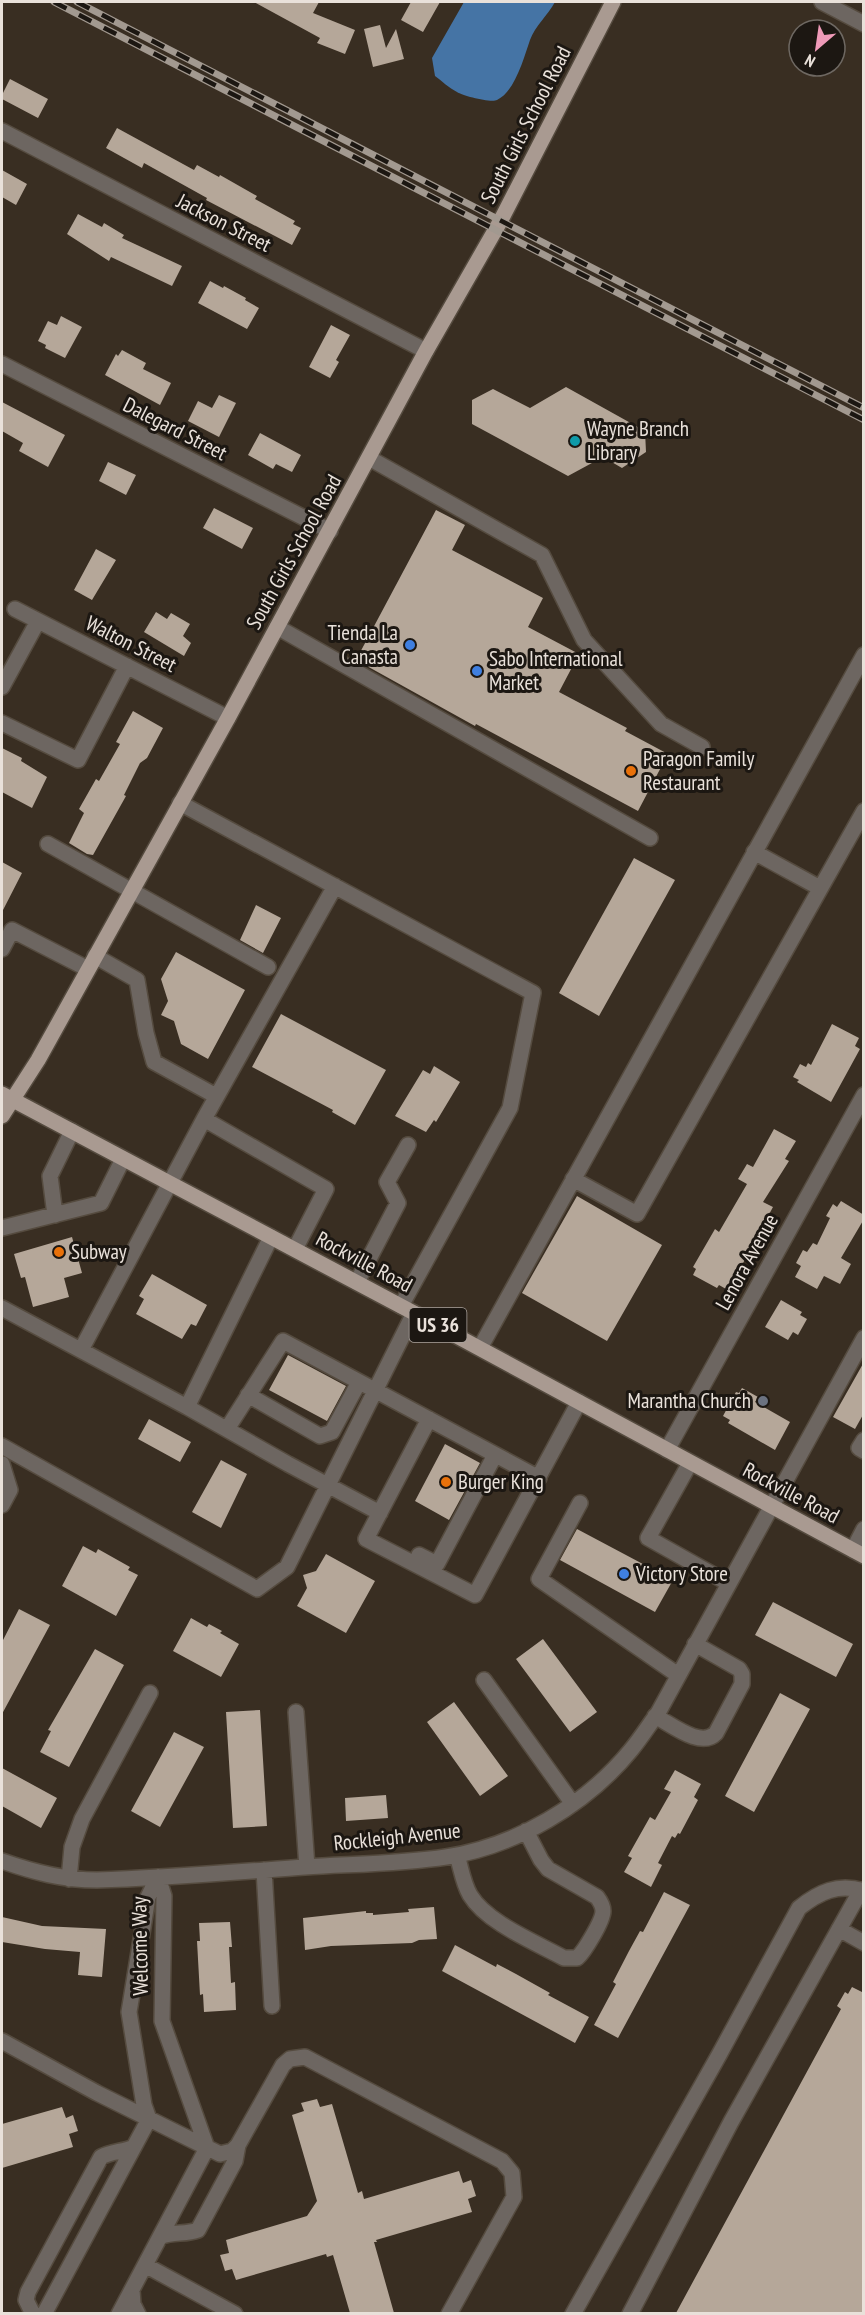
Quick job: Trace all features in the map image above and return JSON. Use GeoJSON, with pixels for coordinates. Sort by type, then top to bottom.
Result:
{"type":"FeatureCollection","features":[{"type":"Feature","properties":{"kind":"main road","name":"South Girls School Road"},"geometry":{"type":"LineString","coordinates":[[2,1116],[6,1096],[38,1060],[228,718],[426,351],[501,220],[613,2]]}},
{"type":"Feature","properties":{"kind":"main road","name":"Rockville Road"},"geometry":{"type":"LineString","coordinates":[[6,1096],[408,1309],[858,1553]]}},
{"type":"Feature","properties":{"kind":"street"},"geometry":{"type":"LineString","coordinates":[[822,2],[864,24]]}},
{"type":"Feature","properties":{"kind":"street","name":"Jackson Street"},"geometry":{"type":"LineString","coordinates":[[2,131],[426,351]]}},
{"type":"Feature","properties":{"kind":"street","name":"Dalegard Street"},"geometry":{"type":"LineString","coordinates":[[2,364],[330,531]]}},
{"type":"Feature","properties":{"kind":"street"},"geometry":{"type":"LineString","coordinates":[[369,458],[542,555],[584,640],[662,724],[702,747]]}},
{"type":"Feature","properties":{"kind":"street","name":"Walton Street"},"geometry":{"type":"LineString","coordinates":[[15,609],[228,718]]}},
{"type":"Feature","properties":{"kind":"street"},"geometry":{"type":"LineString","coordinates":[[2,687],[39,621]]}},
{"type":"Feature","properties":{"kind":"street"},"geometry":{"type":"LineString","coordinates":[[277,627],[650,838]]}},
{"type":"Feature","properties":{"kind":"street"},"geometry":{"type":"LineString","coordinates":[[480,1348],[864,655]]}},
{"type":"Feature","properties":{"kind":"street"},"geometry":{"type":"LineString","coordinates":[[2,723],[78,760],[127,666]]}},
{"type":"Feature","properties":{"kind":"street"},"geometry":{"type":"LineString","coordinates":[[2,1446],[257,1589],[287,1568],[375,1391],[408,1309],[510,1108],[533,993],[180,803]]}},
{"type":"Feature","properties":{"kind":"street"},"geometry":{"type":"LineString","coordinates":[[573,1179],[638,1214],[864,811]]}},
{"type":"Feature","properties":{"kind":"street"},"geometry":{"type":"LineString","coordinates":[[48,844],[268,967]]}},
{"type":"Feature","properties":{"kind":"street"},"geometry":{"type":"LineString","coordinates":[[754,852],[820,888]]}},
{"type":"Feature","properties":{"kind":"street"},"geometry":{"type":"LineString","coordinates":[[81,1350],[216,1096],[335,886]]}},
{"type":"Feature","properties":{"kind":"street"},"geometry":{"type":"LineString","coordinates":[[2,949],[7,927],[137,980],[146,1033],[154,1062],[216,1096]]}},
{"type":"Feature","properties":{"kind":"street","name":"Lenora Avenue"},"geometry":{"type":"LineString","coordinates":[[667,1450],[864,1095]]}},
{"type":"Feature","properties":{"kind":"street"},"geometry":{"type":"LineString","coordinates":[[204,1119],[326,1189],[295,1249]]}},
{"type":"Feature","properties":{"kind":"street"},"geometry":{"type":"LineString","coordinates":[[56,1215],[50,1176],[72,1131]]}},
{"type":"Feature","properties":{"kind":"street"},"geometry":{"type":"LineString","coordinates":[[357,1282],[398,1203],[387,1182],[408,1145]]}},
{"type":"Feature","properties":{"kind":"street"},"geometry":{"type":"LineString","coordinates":[[2,1228],[101,1203],[123,1159]]}},
{"type":"Feature","properties":{"kind":"street"},"geometry":{"type":"LineString","coordinates":[[187,1407],[271,1237]]}},
{"type":"Feature","properties":{"kind":"street"},"geometry":{"type":"LineString","coordinates":[[2,1308],[380,1513]]}},
{"type":"Feature","properties":{"kind":"street","name":"Rockleigh Avenue"},"geometry":{"type":"LineString","coordinates":[[2,1861],[35,1873],[69,1879],[112,1880],[421,1860],[482,1849],[526,1831],[573,1804],[615,1768],[655,1716],[864,1338]]}},
{"type":"Feature","properties":{"kind":"street"},"geometry":{"type":"LineString","coordinates":[[227,1429],[283,1341],[538,1478]]}},
{"type":"Feature","properties":{"kind":"street"},"geometry":{"type":"LineString","coordinates":[[248,1395],[320,1436],[332,1432],[359,1382]]}},
{"type":"Feature","properties":{"kind":"street"},"geometry":{"type":"LineString","coordinates":[[429,1419],[366,1539],[475,1595],[579,1402]]}},
{"type":"Feature","properties":{"kind":"street"},"geometry":{"type":"LineString","coordinates":[[864,1440],[859,1448],[864,1450]]}},
{"type":"Feature","properties":{"kind":"street"},"geometry":{"type":"LineString","coordinates":[[400,1557],[412,1551],[437,1564],[495,1455]]}},
{"type":"Feature","properties":{"kind":"street"},"geometry":{"type":"LineString","coordinates":[[690,1463],[648,1538],[728,1583]]}},
{"type":"Feature","properties":{"kind":"street"},"geometry":{"type":"LineString","coordinates":[[2,1464],[10,1490],[2,1505]]}},
{"type":"Feature","properties":{"kind":"street"},"geometry":{"type":"LineString","coordinates":[[580,1503],[539,1579],[678,1675]]}},
{"type":"Feature","properties":{"kind":"street"},"geometry":{"type":"LineString","coordinates":[[858,1553],[864,1529]]}},
{"type":"Feature","properties":{"kind":"street"},"geometry":{"type":"LineString","coordinates":[[655,1716],[700,1740],[709,1739],[716,1733],[742,1684],[742,1674],[739,1669],[695,1644]]}},
{"type":"Feature","properties":{"kind":"street"},"geometry":{"type":"LineString","coordinates":[[484,1680],[573,1804]]}},
{"type":"Feature","properties":{"kind":"street"},"geometry":{"type":"LineString","coordinates":[[69,1879],[72,1847],[82,1819],[150,1693]]}},
{"type":"Feature","properties":{"kind":"street"},"geometry":{"type":"LineString","coordinates":[[296,1712],[307,1867]]}},
{"type":"Feature","properties":{"kind":"street"},"geometry":{"type":"LineString","coordinates":[[457,1855],[467,1889],[477,1905],[488,1916],[564,1958],[576,1958],[583,1952],[601,1918],[603,1912],[601,1902],[548,1869],[526,1831]]}},
{"type":"Feature","properties":{"kind":"street"},"geometry":{"type":"LineString","coordinates":[[264,1870],[272,2007]]}},
{"type":"Feature","properties":{"kind":"street","name":"Welcome Way"},"geometry":{"type":"LineString","coordinates":[[149,2119],[144,2105],[129,2012],[148,1897],[158,1877]]}},
{"type":"Feature","properties":{"kind":"street","name":"Welcome Way"},"geometry":{"type":"LineString","coordinates":[[158,1877],[164,1896],[162,2021],[207,2148]]}},
{"type":"Feature","properties":{"kind":"street"},"geometry":{"type":"LineString","coordinates":[[573,2313],[799,1908],[812,1897],[846,1886],[862,1890],[731,2122],[630,2313]]}},
{"type":"Feature","properties":{"kind":"street"},"geometry":{"type":"LineString","coordinates":[[839,1929],[864,1943]]}},
{"type":"Feature","properties":{"kind":"street"},"geometry":{"type":"LineString","coordinates":[[2,2041],[220,2154],[232,2151],[238,2145],[284,2063],[294,2058],[310,2058],[502,2161],[512,2173],[514,2198],[449,2313]]}},
{"type":"Feature","properties":{"kind":"street"},"geometry":{"type":"LineString","coordinates":[[44,2313],[149,2119]]}},
{"type":"Feature","properties":{"kind":"street"},"geometry":{"type":"LineString","coordinates":[[160,2237],[171,2232],[189,2233],[198,2230],[235,2161],[238,2145]]}},
{"type":"Feature","properties":{"kind":"street"},"geometry":{"type":"LineString","coordinates":[[33,2313],[26,2300],[28,2292],[94,2168],[101,2157],[109,2152],[123,2152],[134,2147]]}},
{"type":"Feature","properties":{"kind":"street"},"geometry":{"type":"LineString","coordinates":[[119,2313],[207,2148]]}},
{"type":"Feature","properties":{"kind":"street"},"geometry":{"type":"LineString","coordinates":[[145,2265],[235,2313]]}},
{"type":"Feature","properties":{"kind":"street"},"geometry":{"type":"LineString","coordinates":[[132,2290],[133,2304],[138,2313]]}},
{"type":"Feature","properties":{"kind":"water"},"geometry":{"type":"Polygon","coordinates":[[[464,2],[555,2],[532,35],[514,82],[503,96],[494,101],[460,94],[435,76],[432,58],[464,2]]]}},
{"type":"Feature","properties":{"kind":"building"},"geometry":{"type":"Polygon","coordinates":[[[254,2],[319,2],[313,13],[355,30],[345,54],[317,43],[320,38],[254,2]]]}},
{"type":"Feature","properties":{"kind":"building"},"geometry":{"type":"Polygon","coordinates":[[[411,2],[440,2],[423,32],[401,20],[411,2]]]}},
{"type":"Feature","properties":{"kind":"building"},"geometry":{"type":"Polygon","coordinates":[[[380,25],[386,48],[396,29],[404,59],[373,67],[364,29],[380,25]]]}},
{"type":"Feature","properties":{"kind":"building"},"geometry":{"type":"Polygon","coordinates":[[[10,79],[48,99],[38,118],[2,99],[10,79]]]}},
{"type":"Feature","properties":{"kind":"building"},"geometry":{"type":"Polygon","coordinates":[[[117,128],[194,170],[197,165],[219,177],[220,175],[257,196],[255,199],[295,221],[293,224],[301,228],[292,245],[206,200],[207,198],[144,163],[142,168],[106,148],[117,128]]]}},
{"type":"Feature","properties":{"kind":"building"},"geometry":{"type":"Polygon","coordinates":[[[2,170],[27,184],[16,205],[2,197],[2,170]]]}},
{"type":"Feature","properties":{"kind":"building"},"geometry":{"type":"Polygon","coordinates":[[[78,214],[102,227],[104,223],[124,235],[122,238],[182,266],[172,286],[111,257],[109,261],[67,234],[78,214]]]}},
{"type":"Feature","properties":{"kind":"building"},"geometry":{"type":"Polygon","coordinates":[[[210,281],[246,298],[245,300],[259,308],[247,329],[198,303],[210,281]]]}},
{"type":"Feature","properties":{"kind":"building"},"geometry":{"type":"Polygon","coordinates":[[[61,316],[82,327],[65,358],[45,348],[46,345],[38,341],[48,321],[57,325],[61,316]]]}},
{"type":"Feature","properties":{"kind":"building"},"geometry":{"type":"Polygon","coordinates":[[[331,325],[350,335],[336,360],[339,362],[330,378],[309,367],[331,325]]]}},
{"type":"Feature","properties":{"kind":"building"},"geometry":{"type":"Polygon","coordinates":[[[122,350],[146,363],[143,369],[171,383],[160,405],[105,375],[116,354],[118,356],[122,350]]]}},
{"type":"Feature","properties":{"kind":"building","name":"Wayne Branch Library"},"geometry":{"type":"Polygon","coordinates":[[[566,387],[645,431],[646,452],[622,468],[603,457],[568,476],[472,424],[472,400],[493,389],[530,408],[566,387]]]}},
{"type":"Feature","properties":{"kind":"building"},"geometry":{"type":"Polygon","coordinates":[[[219,395],[236,403],[219,437],[188,421],[198,401],[212,408],[219,395]]]}},
{"type":"Feature","properties":{"kind":"building"},"geometry":{"type":"Polygon","coordinates":[[[2,402],[65,435],[48,467],[19,451],[23,443],[2,431],[2,402]]]}},
{"type":"Feature","properties":{"kind":"building"},"geometry":{"type":"Polygon","coordinates":[[[260,433],[301,455],[292,472],[276,464],[273,469],[248,455],[260,433]]]}},
{"type":"Feature","properties":{"kind":"building"},"geometry":{"type":"Polygon","coordinates":[[[108,462],[136,475],[126,495],[99,481],[108,462]]]}},
{"type":"Feature","properties":{"kind":"building"},"geometry":{"type":"Polygon","coordinates":[[[214,508],[253,528],[242,549],[203,528],[214,508]]]}},
{"type":"Feature","properties":{"kind":"building"},"geometry":{"type":"Polygon","coordinates":[[[436,510],[465,525],[452,550],[543,598],[528,627],[579,654],[559,692],[627,728],[625,731],[668,754],[638,811],[476,724],[475,726],[356,660],[436,510]]]}},
{"type":"Feature","properties":{"kind":"building"},"geometry":{"type":"Polygon","coordinates":[[[96,549],[116,560],[92,600],[74,590],[96,549]]]}},
{"type":"Feature","properties":{"kind":"building"},"geometry":{"type":"Polygon","coordinates":[[[156,612],[167,619],[171,613],[190,624],[183,636],[191,643],[184,656],[144,632],[156,612]]]}},
{"type":"Feature","properties":{"kind":"building"},"geometry":{"type":"Polygon","coordinates":[[[133,711],[163,728],[147,758],[140,763],[124,795],[126,796],[93,855],[87,854],[69,843],[84,813],[79,809],[96,779],[99,781],[120,744],[116,742],[133,711]]]}},
{"type":"Feature","properties":{"kind":"building"},"geometry":{"type":"Polygon","coordinates":[[[2,748],[22,758],[21,761],[47,777],[32,808],[2,792],[2,748]]]}},
{"type":"Feature","properties":{"kind":"building"},"geometry":{"type":"Polygon","coordinates":[[[634,858],[675,880],[599,1016],[559,993],[634,858]]]}},
{"type":"Feature","properties":{"kind":"building"},"geometry":{"type":"Polygon","coordinates":[[[2,862],[22,873],[2,912],[2,862]]]}},
{"type":"Feature","properties":{"kind":"building"},"geometry":{"type":"Polygon","coordinates":[[[256,905],[281,918],[263,953],[240,940],[256,905]]]}},
{"type":"Feature","properties":{"kind":"building"},"geometry":{"type":"Polygon","coordinates":[[[176,952],[245,990],[208,1059],[181,1044],[174,1021],[161,1015],[168,1001],[161,979],[176,952]]]}},
{"type":"Feature","properties":{"kind":"building"},"geometry":{"type":"Polygon","coordinates":[[[281,1014],[386,1070],[355,1125],[332,1112],[333,1110],[252,1067],[281,1014]]]}},
{"type":"Feature","properties":{"kind":"building"},"geometry":{"type":"Polygon","coordinates":[[[832,1024],[859,1038],[855,1046],[860,1049],[831,1102],[797,1082],[799,1080],[793,1077],[800,1064],[806,1067],[808,1063],[811,1065],[832,1024]]]}},
{"type":"Feature","properties":{"kind":"building"},"geometry":{"type":"Polygon","coordinates":[[[434,1066],[460,1082],[436,1122],[434,1120],[426,1132],[395,1116],[423,1070],[430,1074],[434,1066]]]}},
{"type":"Feature","properties":{"kind":"building"},"geometry":{"type":"Polygon","coordinates":[[[774,1129],[796,1141],[785,1159],[789,1161],[763,1202],[773,1207],[742,1265],[740,1264],[726,1289],[719,1285],[717,1288],[693,1275],[696,1269],[693,1267],[715,1229],[719,1232],[747,1184],[738,1179],[747,1164],[753,1167],[774,1129]]]}},
{"type":"Feature","properties":{"kind":"building"},"geometry":{"type":"Polygon","coordinates":[[[577,1196],[662,1245],[607,1341],[522,1293],[577,1196]]]}},
{"type":"Feature","properties":{"kind":"building"},"geometry":{"type":"Polygon","coordinates":[[[841,1201],[864,1215],[864,1219],[841,1258],[851,1264],[840,1284],[824,1276],[817,1289],[795,1277],[801,1266],[796,1263],[803,1250],[807,1252],[813,1243],[817,1245],[830,1218],[826,1216],[833,1204],[837,1207],[841,1201]]]}},
{"type":"Feature","properties":{"kind":"building"},"geometry":{"type":"Polygon","coordinates":[[[72,1237],[82,1273],[64,1278],[69,1297],[33,1307],[25,1277],[21,1278],[14,1254],[72,1237]]]}},
{"type":"Feature","properties":{"kind":"building"},"geometry":{"type":"Polygon","coordinates":[[[152,1274],[207,1305],[196,1326],[191,1324],[182,1339],[136,1314],[144,1299],[139,1296],[152,1274]]]}},
{"type":"Feature","properties":{"kind":"building"},"geometry":{"type":"Polygon","coordinates":[[[781,1300],[802,1312],[800,1315],[807,1319],[798,1335],[793,1332],[788,1340],[765,1327],[781,1300]]]}},
{"type":"Feature","properties":{"kind":"building"},"geometry":{"type":"Polygon","coordinates":[[[288,1355],[346,1386],[327,1421],[269,1390],[288,1355]]]}},
{"type":"Feature","properties":{"kind":"building"},"geometry":{"type":"Polygon","coordinates":[[[864,1362],[864,1413],[855,1429],[833,1417],[864,1362]]]}},
{"type":"Feature","properties":{"kind":"building"},"geometry":{"type":"Polygon","coordinates":[[[742,1388],[758,1397],[755,1402],[790,1422],[775,1450],[728,1423],[730,1420],[723,1416],[736,1392],[739,1393],[742,1388]]]}},
{"type":"Feature","properties":{"kind":"building"},"geometry":{"type":"Polygon","coordinates":[[[149,1419],[191,1442],[180,1462],[138,1439],[149,1419]]]}},
{"type":"Feature","properties":{"kind":"building"},"geometry":{"type":"Polygon","coordinates":[[[445,1444],[480,1463],[449,1520],[415,1501],[445,1444]]]}},
{"type":"Feature","properties":{"kind":"building"},"geometry":{"type":"Polygon","coordinates":[[[221,1460],[247,1474],[221,1528],[192,1512],[221,1460]]]}},
{"type":"Feature","properties":{"kind":"building","name":"Victory Store"},"geometry":{"type":"Polygon","coordinates":[[[577,1529],[673,1580],[655,1612],[560,1560],[577,1529]]]}},
{"type":"Feature","properties":{"kind":"building"},"geometry":{"type":"Polygon","coordinates":[[[83,1546],[96,1553],[98,1549],[130,1567],[128,1570],[138,1575],[116,1616],[62,1586],[83,1546]]]}},
{"type":"Feature","properties":{"kind":"building"},"geometry":{"type":"Polygon","coordinates":[[[326,1554],[375,1581],[346,1633],[297,1606],[307,1588],[303,1575],[316,1571],[326,1554]]]}},
{"type":"Feature","properties":{"kind":"building"},"geometry":{"type":"Polygon","coordinates":[[[773,1602],[853,1644],[836,1677],[755,1635],[773,1602]]]}},
{"type":"Feature","properties":{"kind":"building"},"geometry":{"type":"Polygon","coordinates":[[[19,1609],[50,1625],[2,1714],[2,1642],[19,1609]]]}},
{"type":"Feature","properties":{"kind":"building"},"geometry":{"type":"Polygon","coordinates":[[[191,1618],[207,1627],[209,1624],[222,1631],[220,1633],[239,1644],[221,1677],[173,1651],[191,1618]]]}},
{"type":"Feature","properties":{"kind":"building"},"geometry":{"type":"Polygon","coordinates":[[[543,1639],[597,1712],[570,1732],[516,1659],[543,1639]]]}},
{"type":"Feature","properties":{"kind":"building"},"geometry":{"type":"Polygon","coordinates":[[[95,1649],[124,1665],[69,1767],[40,1752],[51,1731],[48,1730],[95,1649]]]}},
{"type":"Feature","properties":{"kind":"building"},"geometry":{"type":"Polygon","coordinates":[[[780,1693],[810,1709],[754,1812],[725,1796],[780,1693]]]}},
{"type":"Feature","properties":{"kind":"building"},"geometry":{"type":"Polygon","coordinates":[[[454,1702],[508,1776],[480,1796],[427,1722],[454,1702]]]}},
{"type":"Feature","properties":{"kind":"building"},"geometry":{"type":"Polygon","coordinates":[[[260,1710],[267,1826],[233,1828],[226,1712],[260,1710]]]}},
{"type":"Feature","properties":{"kind":"building"},"geometry":{"type":"Polygon","coordinates":[[[174,1732],[204,1747],[160,1827],[131,1811],[174,1732]]]}},
{"type":"Feature","properties":{"kind":"building"},"geometry":{"type":"Polygon","coordinates":[[[2,1768],[57,1798],[41,1828],[2,1806],[2,1768]]]}},
{"type":"Feature","properties":{"kind":"building"},"geometry":{"type":"Polygon","coordinates":[[[675,1770],[701,1784],[694,1797],[698,1800],[680,1834],[678,1833],[675,1838],[672,1836],[658,1863],[662,1865],[651,1887],[624,1872],[632,1858],[628,1856],[650,1817],[655,1820],[671,1792],[664,1789],[675,1770]]]}},
{"type":"Feature","properties":{"kind":"building"},"geometry":{"type":"Polygon","coordinates":[[[386,1795],[388,1818],[346,1821],[345,1798],[386,1795]]]}},
{"type":"Feature","properties":{"kind":"building"},"geometry":{"type":"Polygon","coordinates":[[[664,1892],[690,1905],[618,2038],[594,2025],[616,1984],[613,1982],[629,1951],[640,1931],[643,1932],[664,1892]]]}},
{"type":"Feature","properties":{"kind":"building"},"geometry":{"type":"Polygon","coordinates":[[[434,1907],[437,1939],[419,1940],[412,1943],[331,1946],[305,1950],[303,1918],[366,1911],[373,1915],[409,1912],[408,1909],[434,1907]]]}},
{"type":"Feature","properties":{"kind":"building"},"geometry":{"type":"Polygon","coordinates":[[[2,1917],[42,1926],[106,1929],[102,1977],[78,1975],[80,1952],[2,1942],[2,1917]]]}},
{"type":"Feature","properties":{"kind":"building"},"geometry":{"type":"Polygon","coordinates":[[[230,1922],[231,1983],[235,1982],[236,2010],[204,2012],[203,1994],[200,1995],[197,1941],[200,1941],[199,1923],[230,1922]]]}},
{"type":"Feature","properties":{"kind":"building"},"geometry":{"type":"Polygon","coordinates":[[[455,1945],[496,1967],[497,1964],[516,1974],[550,1993],[548,1995],[589,2017],[575,2043],[442,1971],[455,1945]]]}},
{"type":"Feature","properties":{"kind":"building"},"geometry":{"type":"Polygon","coordinates":[[[852,1987],[864,1993],[864,2313],[676,2313],[841,2009],[837,2006],[845,1992],[848,1994],[852,1987]]]}},
{"type":"Feature","properties":{"kind":"building"},"geometry":{"type":"Polygon","coordinates":[[[317,2099],[320,2107],[332,2104],[358,2193],[362,2191],[364,2199],[459,2171],[463,2183],[471,2180],[476,2196],[468,2199],[472,2212],[374,2242],[394,2313],[350,2313],[333,2255],[327,2257],[326,2254],[236,2280],[232,2269],[225,2271],[220,2255],[229,2253],[226,2240],[307,2216],[317,2201],[292,2115],[304,2111],[301,2103],[317,2099]]]}},
{"type":"Feature","properties":{"kind":"building"},"geometry":{"type":"Polygon","coordinates":[[[62,2107],[66,2118],[73,2115],[78,2131],[69,2134],[73,2147],[2,2168],[2,2124],[62,2107]]]}},
{"type":"Feature","properties":{"kind":"railway"},"geometry":{"type":"LineString","coordinates":[[54,2],[864,420]]}},
{"type":"Feature","properties":{"kind":"railway"},"geometry":{"type":"LineString","coordinates":[[77,2],[864,408]]}},
{"type":"Feature","properties":{"kind":"place","name":"Wayne Branch Library"},"geometry":{"type":"Point","coordinates":[575,441]}},
{"type":"Feature","properties":{"kind":"place","name":"Tienda La Canasta"},"geometry":{"type":"Point","coordinates":[410,645]}},
{"type":"Feature","properties":{"kind":"place","name":"Sabo International Market"},"geometry":{"type":"Point","coordinates":[477,671]}},
{"type":"Feature","properties":{"kind":"place","name":"Paragon Family Restaurant"},"geometry":{"type":"Point","coordinates":[631,771]}},
{"type":"Feature","properties":{"kind":"place","name":"Subway"},"geometry":{"type":"Point","coordinates":[59,1252]}},
{"type":"Feature","properties":{"kind":"place","name":"Marantha Church"},"geometry":{"type":"Point","coordinates":[763,1401]}},
{"type":"Feature","properties":{"kind":"place","name":"Burger King"},"geometry":{"type":"Point","coordinates":[446,1482]}},
{"type":"Feature","properties":{"kind":"place","name":"Victory Store"},"geometry":{"type":"Point","coordinates":[624,1574]}}]}
